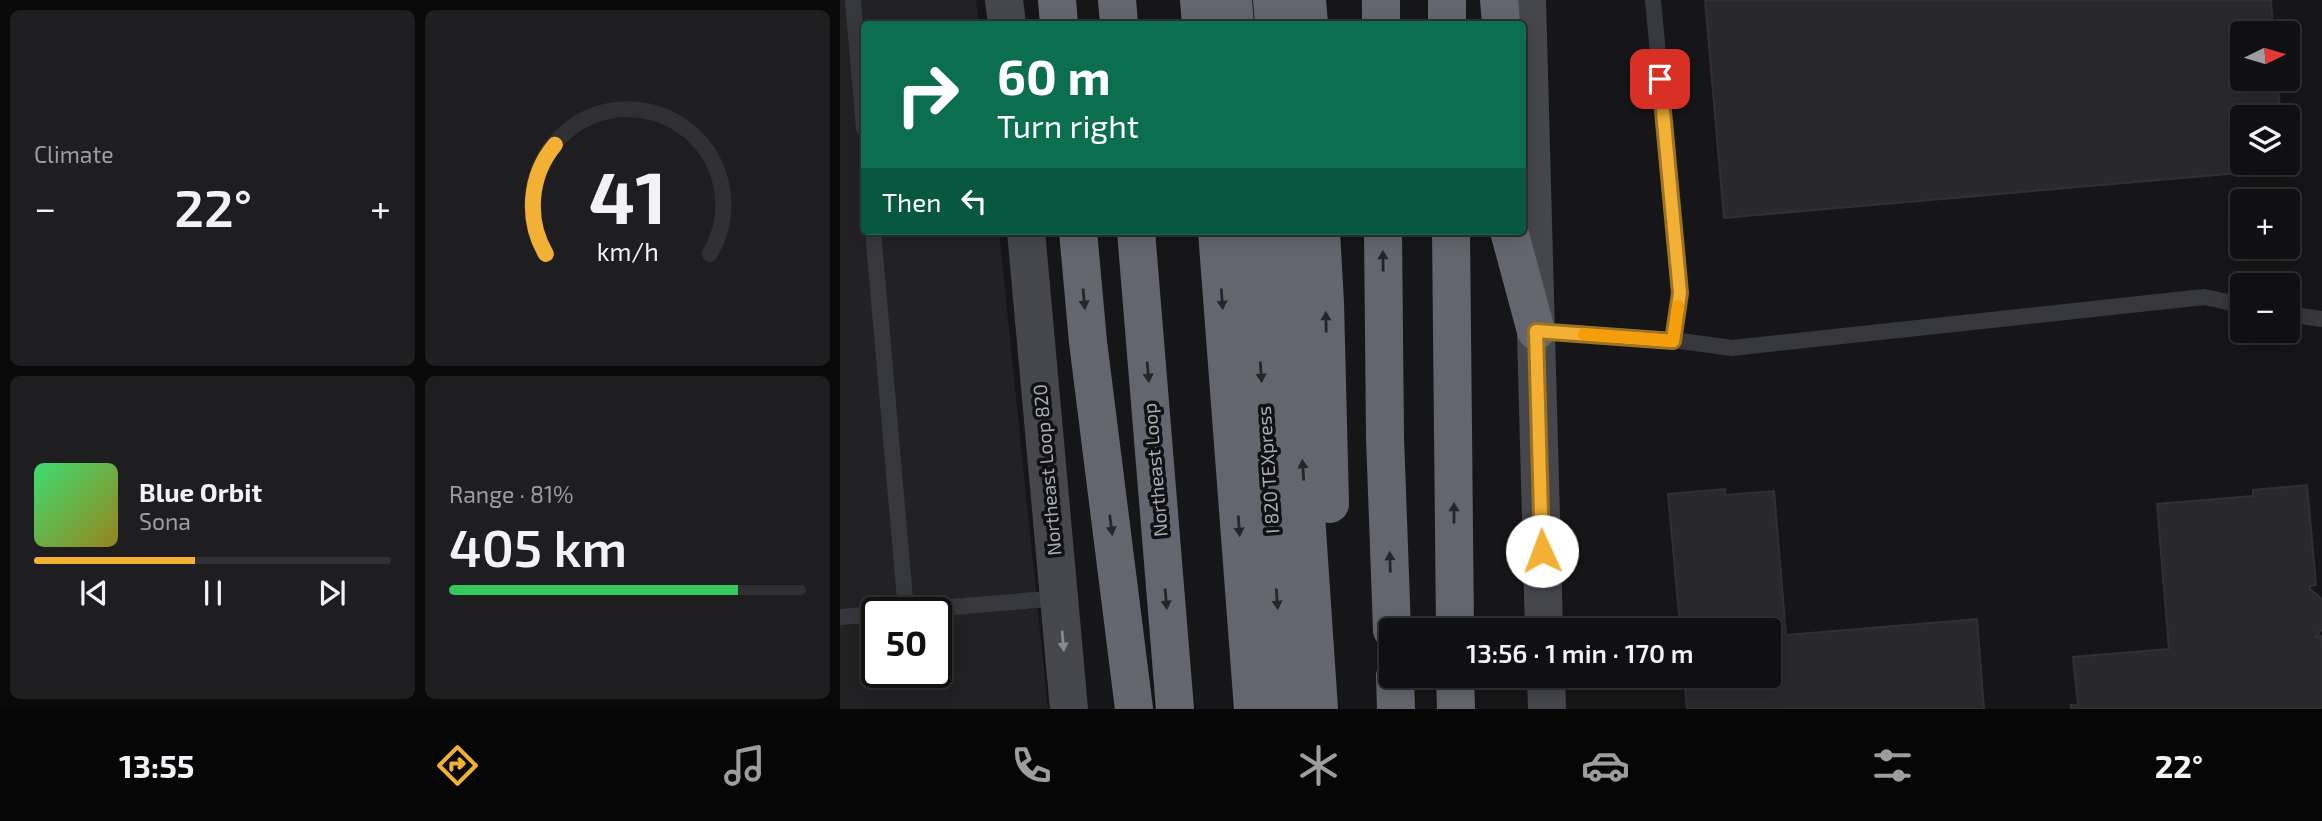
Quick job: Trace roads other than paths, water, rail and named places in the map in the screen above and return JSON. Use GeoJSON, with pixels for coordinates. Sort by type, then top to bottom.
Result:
{"type":"FeatureCollection","features":[{"type":"Feature","properties":{"kind":"highway"},"geometry":{"type":"LineString","coordinates":[[1056,0],[1059,21]]}},
{"type":"Feature","properties":{"kind":"highway"},"geometry":{"type":"LineString","coordinates":[[1117,0],[1119,21]]}},
{"type":"Feature","properties":{"kind":"highway"},"geometry":{"type":"LineString","coordinates":[[1199,0],[1201,21]]}},
{"type":"Feature","properties":{"kind":"highway"},"geometry":{"type":"LineString","coordinates":[[1233,0],[1235,21]]}},
{"type":"Feature","properties":{"kind":"highway"},"geometry":{"type":"LineString","coordinates":[[1272,0],[1274,21]]}},
{"type":"Feature","properties":{"kind":"highway"},"geometry":{"type":"LineString","coordinates":[[1307,0],[1309,21]]}},
{"type":"Feature","properties":{"kind":"highway"},"geometry":{"type":"LineString","coordinates":[[1381,0],[1381,21]]}},
{"type":"Feature","properties":{"kind":"highway"},"geometry":{"type":"LineString","coordinates":[[1447,0],[1447,21]]}},
{"type":"Feature","properties":{"kind":"highway"},"geometry":{"type":"LineString","coordinates":[[1499,0],[1501,21]]}},
{"type":"Feature","properties":{"kind":"highway"},"geometry":{"type":"LineString","coordinates":[[1078,235],[1088,342],[1134,709]]}},
{"type":"Feature","properties":{"kind":"highway","name":"Northeast Loop"},"geometry":{"type":"LineString","coordinates":[[1136,235],[1175,709]]}},
{"type":"Feature","properties":{"kind":"highway"},"geometry":{"type":"LineString","coordinates":[[1217,235],[1253,709]]}},
{"type":"Feature","properties":{"kind":"highway","name":"I 820 TEXpress"},"geometry":{"type":"LineString","coordinates":[[1250,235],[1286,709]]}},
{"type":"Feature","properties":{"kind":"highway","name":"I 820 TEXpress"},"geometry":{"type":"LineString","coordinates":[[1287,235],[1319,709]]}},
{"type":"Feature","properties":{"kind":"highway"},"geometry":{"type":"LineString","coordinates":[[1321,235],[1334,709]]}},
{"type":"Feature","properties":{"kind":"highway"},"geometry":{"type":"LineString","coordinates":[[1383,235],[1385,437],[1392,618]]}},
{"type":"Feature","properties":{"kind":"highway"},"geometry":{"type":"LineString","coordinates":[[1451,235],[1455,618]]}},
{"type":"Feature","properties":{"kind":"highway"},"geometry":{"type":"LineString","coordinates":[[1511,235],[1536,331]]}},
{"type":"Feature","properties":{"kind":"highway"},"geometry":{"type":"LineString","coordinates":[[1395,688],[1396,709]]}},
{"type":"Feature","properties":{"kind":"highway"},"geometry":{"type":"LineString","coordinates":[[1455,688],[1456,709]]}},
{"type":"Feature","properties":{"kind":"main road"},"geometry":{"type":"LineString","coordinates":[[1004,0],[1007,21]]}},
{"type":"Feature","properties":{"kind":"main road"},"geometry":{"type":"LineString","coordinates":[[1528,0],[1545,618]]}},
{"type":"Feature","properties":{"kind":"main road","name":"Northeast Loop 820"},"geometry":{"type":"LineString","coordinates":[[1026,235],[1069,709]]}},
{"type":"Feature","properties":{"kind":"main road"},"geometry":{"type":"LineString","coordinates":[[1546,688],[1547,709]]}},
{"type":"Feature","properties":{"kind":"lane"},"geometry":{"type":"LineString","coordinates":[[853,0],[861,93]]}},
{"type":"Feature","properties":{"kind":"lane"},"geometry":{"type":"LineString","coordinates":[[1653,0],[1680,293],[1673,341]]}},
{"type":"Feature","properties":{"kind":"lane"},"geometry":{"type":"LineString","coordinates":[[873,235],[899,597]]}},
{"type":"Feature","properties":{"kind":"lane"},"geometry":{"type":"LineString","coordinates":[[1536,331],[1732,348],[2204,297],[2230,302]]}},
{"type":"Feature","properties":{"kind":"lane"},"geometry":{"type":"LineString","coordinates":[[2300,316],[2322,319]]}},
{"type":"Feature","properties":{"kind":"lane"},"geometry":{"type":"LineString","coordinates":[[952,607],[1059,598]]}},
{"type":"Feature","properties":{"kind":"lane"},"geometry":{"type":"LineString","coordinates":[[840,617],[861,615]]}}]}
